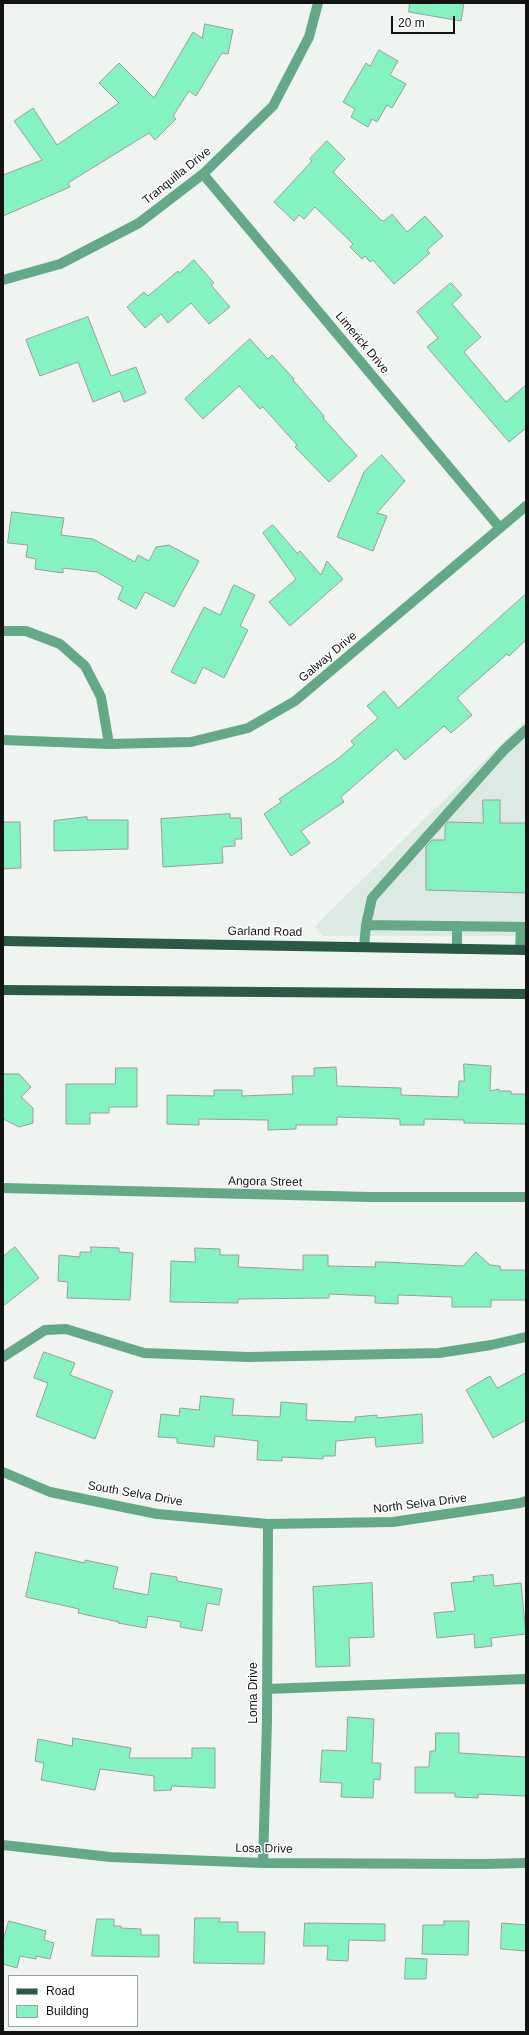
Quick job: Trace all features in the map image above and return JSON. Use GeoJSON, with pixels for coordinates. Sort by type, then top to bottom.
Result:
{"type":"FeatureCollection","features":[{"type":"Feature","properties":{"kind":"main road","name":"Garland Road"},"geometry":{"type":"LineString","coordinates":[[3,941],[523,950]]}},
{"type":"Feature","properties":{"kind":"main road"},"geometry":{"type":"LineString","coordinates":[[3,990],[526,994]]}},
{"type":"Feature","properties":{"kind":"street","name":"Tranquilla Drive"},"geometry":{"type":"LineString","coordinates":[[3,280],[60,264],[139,223],[203,174],[273,106],[309,37],[318,3]]}},
{"type":"Feature","properties":{"kind":"street","name":"Limerick Drive"},"geometry":{"type":"LineString","coordinates":[[203,174],[500,528]]}},
{"type":"Feature","properties":{"kind":"street","name":"Galway Drive"},"geometry":{"type":"LineString","coordinates":[[3,740],[109,744],[191,742],[248,728],[295,701],[526,506]]}},
{"type":"Feature","properties":{"kind":"street"},"geometry":{"type":"LineString","coordinates":[[3,631],[26,631],[60,644],[85,666],[100,697],[109,744]]}},
{"type":"Feature","properties":{"kind":"street"},"geometry":{"type":"LineString","coordinates":[[364,947],[366,925],[372,898],[504,750],[526,730]]}},
{"type":"Feature","properties":{"kind":"street"},"geometry":{"type":"LineString","coordinates":[[366,925],[523,927],[523,950]]}},
{"type":"Feature","properties":{"kind":"street"},"geometry":{"type":"LineString","coordinates":[[456,926],[457,949]]}},
{"type":"Feature","properties":{"kind":"street","name":"Angora Street"},"geometry":{"type":"LineString","coordinates":[[3,1188],[370,1197],[526,1197]]}},
{"type":"Feature","properties":{"kind":"street"},"geometry":{"type":"LineString","coordinates":[[3,1357],[45,1330],[66,1329],[144,1353],[248,1357],[439,1353],[491,1345],[526,1337]]}},
{"type":"Feature","properties":{"kind":"street","name":"South Selva Drive"},"geometry":{"type":"LineString","coordinates":[[3,1472],[50,1492],[150,1512],[268,1524]]}},
{"type":"Feature","properties":{"kind":"street","name":"North Selva Drive"},"geometry":{"type":"LineString","coordinates":[[268,1524],[393,1522],[526,1501]]}},
{"type":"Feature","properties":{"kind":"street","name":"Loma Drive"},"geometry":{"type":"LineString","coordinates":[[264,1863],[268,1524]]}},
{"type":"Feature","properties":{"kind":"street"},"geometry":{"type":"LineString","coordinates":[[267,1689],[526,1679]]}},
{"type":"Feature","properties":{"kind":"street","name":"Losa Drive"},"geometry":{"type":"LineString","coordinates":[[3,1845],[110,1857],[264,1863],[526,1863]]}},
{"type":"Feature","properties":{"kind":"shaded area"},"geometry":{"type":"Polygon","coordinates":[[[526,720],[526,936],[323,936],[315,927],[321,920],[526,720]]]}},
{"type":"Feature","properties":{"kind":"building"},"geometry":{"type":"Polygon","coordinates":[[[410,3],[464,3],[461,21],[409,12],[410,3]]]}},
{"type":"Feature","properties":{"kind":"building"},"geometry":{"type":"Polygon","coordinates":[[[205,24],[233,30],[228,54],[222,53],[196,96],[189,91],[173,116],[176,119],[155,140],[149,133],[68,183],[70,187],[3,216],[3,175],[42,160],[14,121],[33,108],[57,145],[119,103],[99,83],[119,63],[154,98],[193,32],[202,38],[205,24]]]}},
{"type":"Feature","properties":{"kind":"building"},"geometry":{"type":"Polygon","coordinates":[[[379,50],[398,61],[390,75],[406,84],[392,108],[387,105],[377,122],[372,119],[368,127],[351,117],[355,109],[343,102],[366,63],[370,66],[379,50]]]}},
{"type":"Feature","properties":{"kind":"building"},"geometry":{"type":"Polygon","coordinates":[[[327,141],[345,159],[333,172],[381,220],[384,221],[392,214],[407,232],[425,216],[443,236],[427,250],[430,253],[394,284],[373,260],[370,262],[365,256],[362,259],[350,247],[353,244],[315,207],[304,219],[299,215],[294,221],[274,202],[312,161],[310,159],[327,141]]]}},
{"type":"Feature","properties":{"kind":"building"},"geometry":{"type":"Polygon","coordinates":[[[194,260],[214,283],[211,285],[230,307],[209,324],[191,303],[168,323],[161,314],[145,328],[127,307],[144,292],[148,296],[194,260]]]}},
{"type":"Feature","properties":{"kind":"building"},"geometry":{"type":"Polygon","coordinates":[[[451,283],[462,295],[452,304],[481,337],[464,352],[506,402],[526,385],[526,428],[509,442],[427,347],[438,338],[417,312],[451,283]]]}},
{"type":"Feature","properties":{"kind":"building"},"geometry":{"type":"Polygon","coordinates":[[[88,317],[111,376],[136,367],[146,393],[124,402],[120,391],[93,402],[78,362],[40,376],[26,340],[88,317]]]}},
{"type":"Feature","properties":{"kind":"building"},"geometry":{"type":"Polygon","coordinates":[[[250,339],[268,359],[272,355],[294,379],[293,380],[324,416],[323,418],[357,456],[329,482],[295,447],[297,445],[263,407],[260,409],[239,386],[203,419],[185,399],[250,339]]]}},
{"type":"Feature","properties":{"kind":"building"},"geometry":{"type":"Polygon","coordinates":[[[382,455],[405,481],[377,513],[387,516],[373,551],[337,537],[364,472],[382,455]]]}},
{"type":"Feature","properties":{"kind":"building"},"geometry":{"type":"Polygon","coordinates":[[[12,512],[64,518],[61,535],[93,539],[135,562],[138,555],[149,561],[156,547],[169,545],[199,561],[174,607],[145,592],[136,609],[118,599],[123,587],[97,572],[63,568],[63,573],[35,569],[36,559],[26,557],[28,545],[8,543],[12,512]]]}},
{"type":"Feature","properties":{"kind":"building"},"geometry":{"type":"Polygon","coordinates":[[[273,525],[297,553],[300,551],[321,575],[327,561],[343,579],[290,626],[269,602],[296,579],[263,533],[273,525]]]}},
{"type":"Feature","properties":{"kind":"building"},"geometry":{"type":"Polygon","coordinates":[[[234,585],[255,595],[240,626],[248,630],[224,678],[203,667],[195,684],[171,672],[204,607],[220,615],[234,585]]]}},
{"type":"Feature","properties":{"kind":"building"},"geometry":{"type":"Polygon","coordinates":[[[526,594],[526,640],[509,656],[507,654],[457,698],[472,715],[451,733],[444,726],[405,760],[396,749],[341,797],[344,802],[301,831],[310,843],[291,856],[264,814],[281,802],[279,799],[339,758],[354,745],[351,741],[378,718],[367,706],[384,691],[398,708],[526,594]]]}},
{"type":"Feature","properties":{"kind":"building"},"geometry":{"type":"Polygon","coordinates":[[[483,800],[500,800],[500,823],[526,823],[526,893],[426,890],[426,847],[432,840],[445,840],[445,826],[448,822],[483,823],[483,800]]]}},
{"type":"Feature","properties":{"kind":"building"},"geometry":{"type":"Polygon","coordinates":[[[230,814],[230,818],[241,818],[242,839],[235,839],[235,846],[222,847],[223,863],[163,867],[161,819],[230,814]]]}},
{"type":"Feature","properties":{"kind":"building"},"geometry":{"type":"Polygon","coordinates":[[[87,817],[87,820],[128,820],[128,849],[54,851],[54,821],[87,817]]]}},
{"type":"Feature","properties":{"kind":"building"},"geometry":{"type":"Polygon","coordinates":[[[4,822],[20,822],[21,868],[4,869],[4,822]]]}},
{"type":"Feature","properties":{"kind":"building"},"geometry":{"type":"Polygon","coordinates":[[[464,1064],[491,1066],[490,1091],[499,1089],[499,1091],[511,1091],[511,1094],[526,1094],[526,1124],[464,1123],[464,1120],[424,1119],[424,1125],[400,1125],[400,1119],[337,1117],[337,1125],[296,1125],[296,1129],[268,1130],[268,1120],[199,1119],[199,1125],[167,1124],[167,1095],[214,1096],[214,1090],[242,1090],[242,1096],[293,1094],[292,1076],[314,1076],[314,1068],[336,1067],[337,1086],[401,1088],[401,1095],[458,1097],[459,1081],[464,1081],[464,1064]]]}},
{"type":"Feature","properties":{"kind":"building"},"geometry":{"type":"Polygon","coordinates":[[[116,1068],[137,1068],[137,1107],[109,1107],[109,1113],[90,1113],[90,1124],[66,1124],[66,1084],[115,1084],[116,1068]]]}},
{"type":"Feature","properties":{"kind":"building"},"geometry":{"type":"Polygon","coordinates":[[[3,1074],[19,1074],[31,1087],[21,1097],[33,1108],[33,1123],[19,1127],[3,1119],[3,1074]]]}},
{"type":"Feature","properties":{"kind":"building"},"geometry":{"type":"Polygon","coordinates":[[[15,1247],[39,1278],[3,1306],[3,1257],[15,1247]]]}},
{"type":"Feature","properties":{"kind":"building"},"geometry":{"type":"Polygon","coordinates":[[[91,1247],[119,1248],[119,1252],[133,1253],[130,1300],[67,1298],[68,1282],[58,1281],[59,1255],[80,1257],[80,1252],[91,1252],[91,1247]]]}},
{"type":"Feature","properties":{"kind":"building"},"geometry":{"type":"Polygon","coordinates":[[[195,1248],[220,1249],[220,1255],[239,1255],[238,1267],[303,1270],[303,1255],[328,1255],[328,1266],[376,1267],[375,1262],[384,1262],[463,1266],[476,1252],[490,1265],[500,1266],[501,1270],[526,1270],[526,1300],[491,1300],[491,1307],[452,1307],[452,1297],[398,1295],[398,1304],[375,1303],[375,1296],[329,1294],[329,1298],[238,1299],[238,1303],[170,1302],[171,1261],[195,1262],[195,1248]]]}},
{"type":"Feature","properties":{"kind":"building"},"geometry":{"type":"Polygon","coordinates":[[[44,1352],[75,1363],[70,1375],[113,1391],[95,1439],[36,1416],[48,1383],[34,1378],[44,1352]]]}},
{"type":"Feature","properties":{"kind":"building"},"geometry":{"type":"Polygon","coordinates":[[[526,1373],[526,1420],[493,1438],[466,1390],[490,1376],[497,1388],[526,1373]]]}},
{"type":"Feature","properties":{"kind":"building"},"geometry":{"type":"Polygon","coordinates":[[[201,1396],[234,1399],[232,1415],[280,1417],[281,1402],[307,1404],[306,1420],[355,1422],[355,1417],[377,1415],[377,1418],[422,1414],[423,1443],[376,1447],[375,1437],[336,1441],[335,1456],[323,1456],[323,1459],[282,1457],[282,1461],[257,1460],[258,1441],[215,1436],[214,1447],[177,1443],[177,1438],[158,1437],[161,1414],[179,1416],[180,1408],[199,1410],[201,1396]]]}},
{"type":"Feature","properties":{"kind":"building"},"geometry":{"type":"Polygon","coordinates":[[[36,1552],[85,1563],[85,1560],[118,1567],[113,1588],[148,1595],[151,1573],[177,1577],[177,1581],[222,1589],[219,1605],[207,1603],[202,1631],[180,1627],[181,1622],[148,1616],[146,1628],[78,1613],[79,1609],[26,1597],[36,1552]]]}},
{"type":"Feature","properties":{"kind":"building"},"geometry":{"type":"Polygon","coordinates":[[[493,1575],[494,1586],[521,1583],[526,1634],[491,1638],[492,1646],[475,1648],[474,1634],[437,1638],[434,1613],[455,1611],[451,1583],[474,1581],[473,1577],[493,1575]]]}},
{"type":"Feature","properties":{"kind":"building"},"geometry":{"type":"Polygon","coordinates":[[[372,1583],[374,1637],[349,1638],[350,1666],[316,1667],[313,1587],[372,1583]]]}},
{"type":"Feature","properties":{"kind":"building"},"geometry":{"type":"Polygon","coordinates":[[[348,1717],[374,1719],[372,1763],[381,1763],[380,1780],[374,1779],[373,1798],[341,1797],[342,1783],[320,1782],[322,1750],[346,1751],[348,1717]]]}},
{"type":"Feature","properties":{"kind":"building"},"geometry":{"type":"Polygon","coordinates":[[[436,1733],[459,1733],[459,1753],[526,1757],[526,1796],[478,1794],[478,1798],[455,1797],[455,1793],[415,1793],[415,1767],[429,1767],[430,1751],[435,1751],[436,1733]]]}},
{"type":"Feature","properties":{"kind":"building"},"geometry":{"type":"Polygon","coordinates":[[[73,1738],[131,1748],[129,1758],[192,1758],[192,1748],[215,1748],[215,1788],[172,1786],[171,1790],[154,1791],[154,1776],[100,1769],[95,1790],[41,1780],[44,1763],[35,1761],[38,1739],[72,1746],[73,1738]]]}},
{"type":"Feature","properties":{"kind":"building"},"geometry":{"type":"Polygon","coordinates":[[[195,1918],[220,1918],[219,1922],[238,1922],[238,1932],[265,1932],[264,1964],[194,1963],[195,1918]]]}},
{"type":"Feature","properties":{"kind":"building"},"geometry":{"type":"Polygon","coordinates":[[[97,1919],[114,1919],[114,1926],[121,1926],[121,1928],[141,1929],[141,1935],[159,1935],[159,1957],[92,1956],[97,1919]]]}},
{"type":"Feature","properties":{"kind":"building"},"geometry":{"type":"Polygon","coordinates":[[[9,1921],[46,1931],[44,1940],[54,1943],[50,1959],[36,1956],[36,1959],[20,1956],[17,1968],[3,1964],[3,1941],[9,1921]]]}},
{"type":"Feature","properties":{"kind":"building"},"geometry":{"type":"Polygon","coordinates":[[[444,1921],[469,1921],[468,1955],[422,1954],[423,1925],[444,1925],[444,1921]]]}},
{"type":"Feature","properties":{"kind":"building"},"geometry":{"type":"Polygon","coordinates":[[[305,1923],[385,1924],[385,1941],[349,1940],[348,1961],[327,1960],[328,1946],[304,1946],[305,1923]]]}},
{"type":"Feature","properties":{"kind":"building"},"geometry":{"type":"Polygon","coordinates":[[[502,1923],[526,1925],[526,1951],[501,1949],[502,1923]]]}},
{"type":"Feature","properties":{"kind":"building"},"geometry":{"type":"Polygon","coordinates":[[[406,1958],[427,1959],[426,1979],[405,1979],[406,1958]]]}}]}
